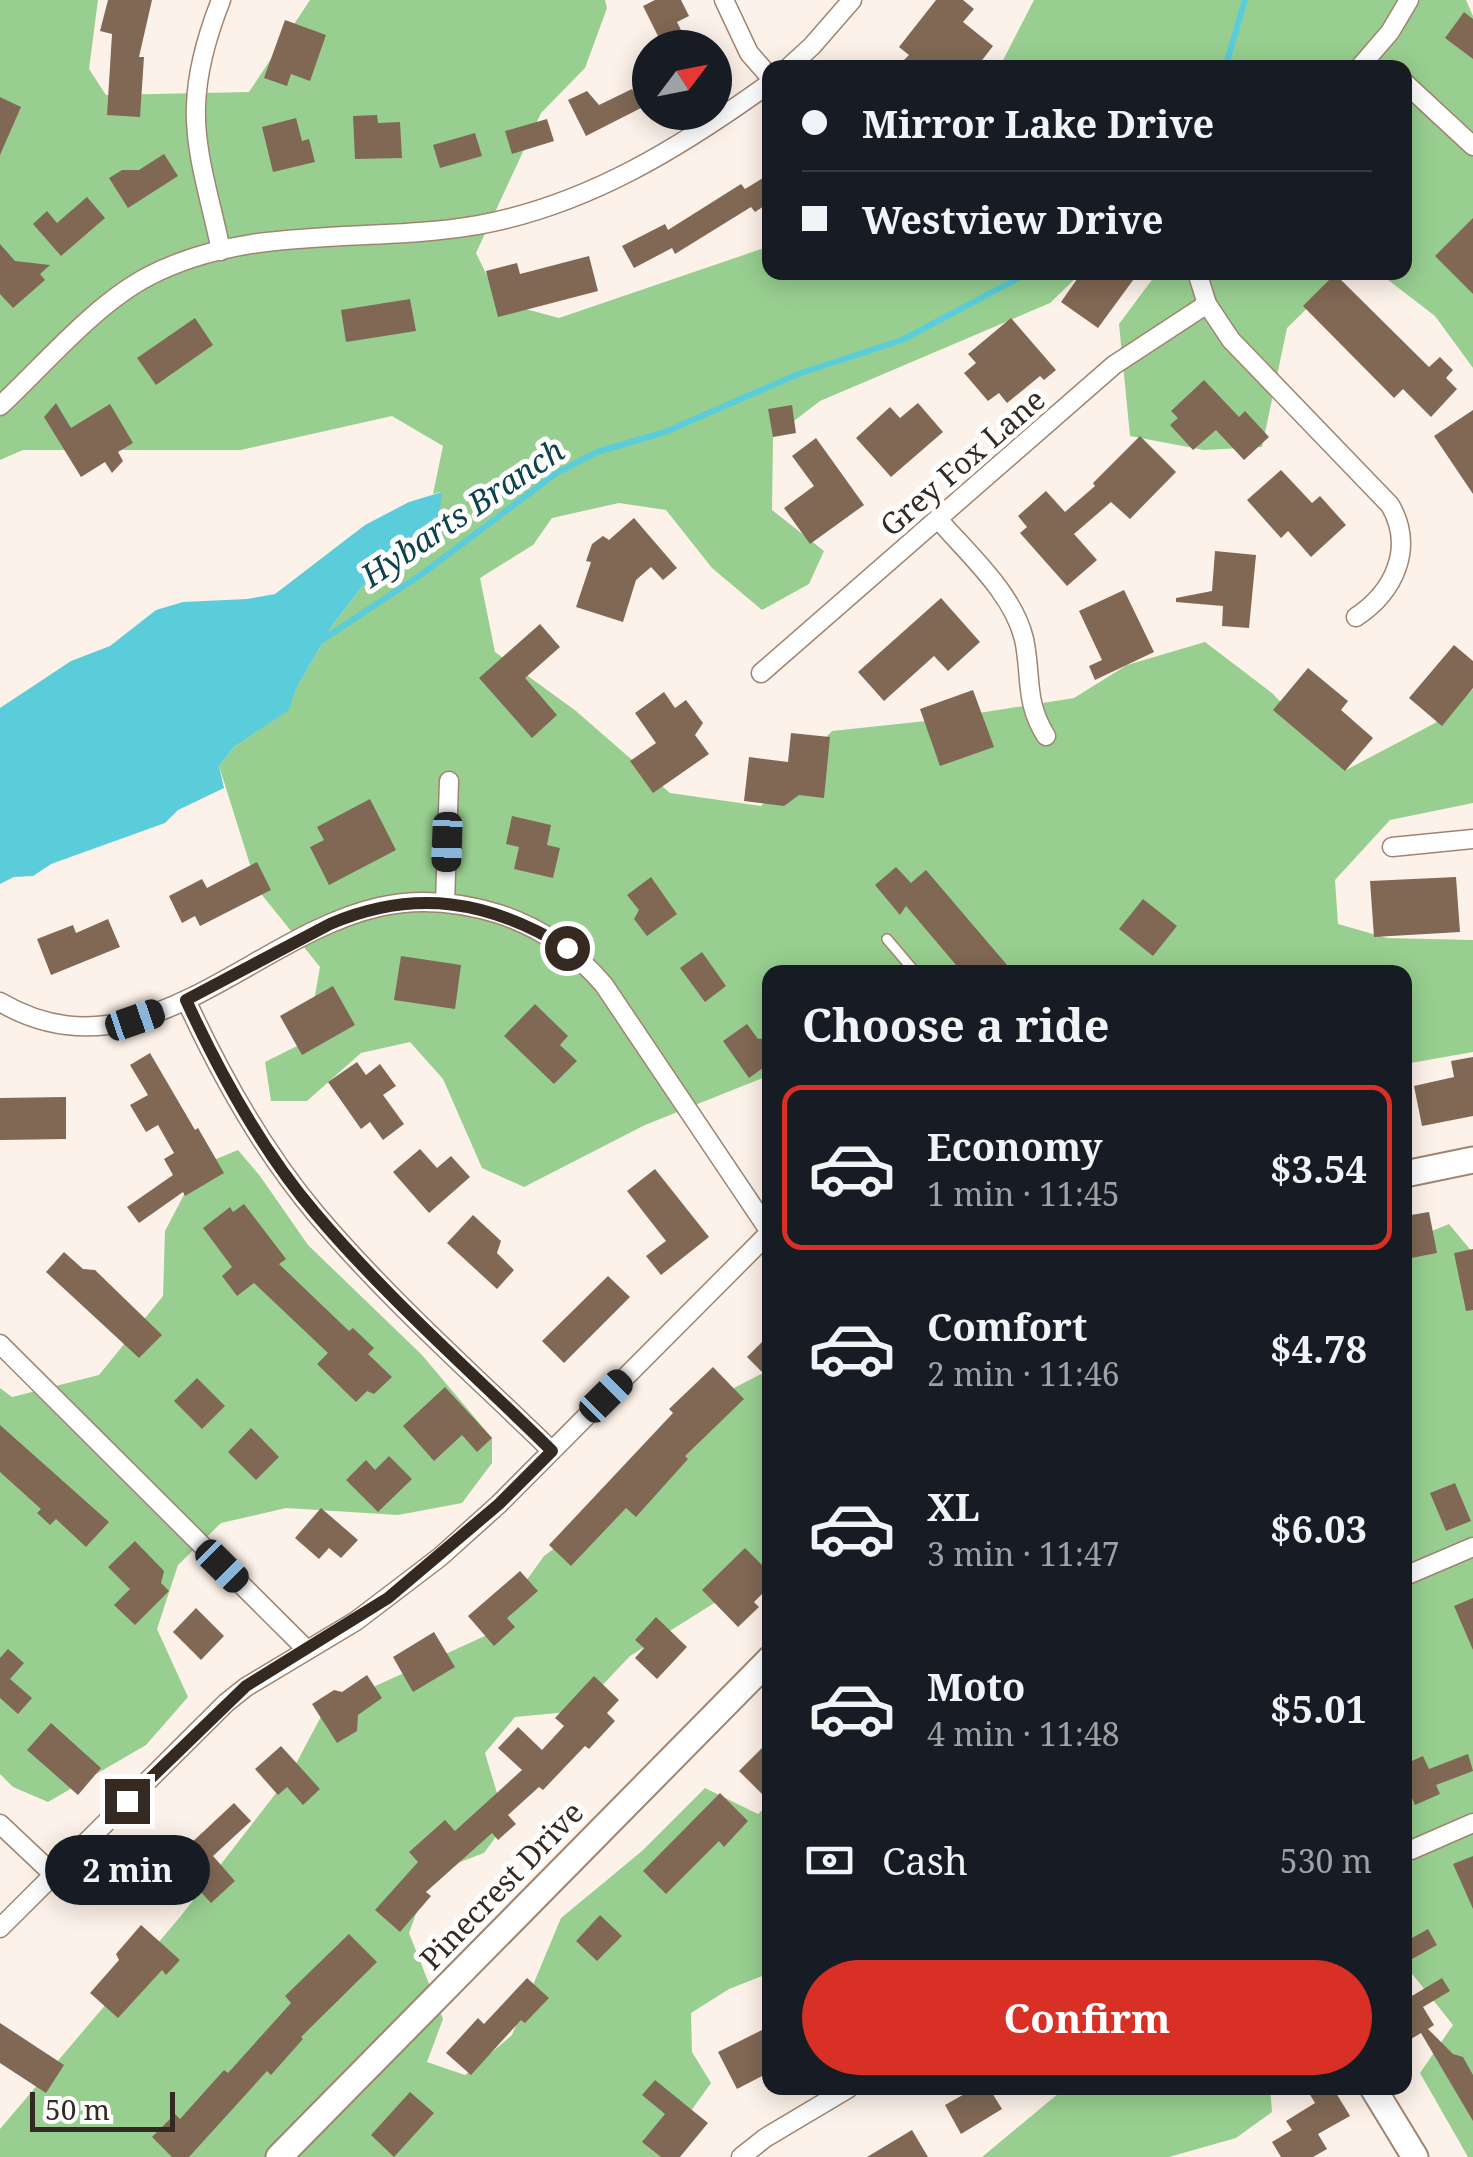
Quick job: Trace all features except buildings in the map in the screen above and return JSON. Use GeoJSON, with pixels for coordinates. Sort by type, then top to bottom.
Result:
{"type":"FeatureCollection","features":[{"type":"Feature","properties":{"kind":"street"},"geometry":{"type":"LineString","coordinates":[[221,0],[202,64],[196,130],[221,251]]}},
{"type":"Feature","properties":{"kind":"street"},"geometry":{"type":"LineString","coordinates":[[724,0],[736,30],[762,68]]}},
{"type":"Feature","properties":{"kind":"street"},"geometry":{"type":"LineString","coordinates":[[797,60],[852,0]]}},
{"type":"Feature","properties":{"kind":"street"},"geometry":{"type":"LineString","coordinates":[[1367,60],[1409,0]]}},
{"type":"Feature","properties":{"kind":"street"},"geometry":{"type":"LineString","coordinates":[[1374,53],[1381,60]]}},
{"type":"Feature","properties":{"kind":"street"},"geometry":{"type":"LineString","coordinates":[[0,406],[126,290],[172,266],[266,242],[458,227],[532,212],[602,186],[648,163],[705,129],[762,86]]}},
{"type":"Feature","properties":{"kind":"street"},"geometry":{"type":"LineString","coordinates":[[1412,89],[1473,146]]}},
{"type":"Feature","properties":{"kind":"street"},"geometry":{"type":"LineString","coordinates":[[1200,280],[1207,304],[1231,340],[1390,505],[1396,516],[1402,542],[1392,580],[1356,618]]}},
{"type":"Feature","properties":{"kind":"street","name":"Grey Fox Lane"},"geometry":{"type":"LineString","coordinates":[[762,673],[1114,366],[1207,304]]}},
{"type":"Feature","properties":{"kind":"street"},"geometry":{"type":"LineString","coordinates":[[938,518],[1013,611],[1024,638],[1030,705],[1046,736]]}},
{"type":"Feature","properties":{"kind":"street"},"geometry":{"type":"LineString","coordinates":[[445,903],[449,782]]}},
{"type":"Feature","properties":{"kind":"street"},"geometry":{"type":"LineString","coordinates":[[1392,847],[1473,839]]}},
{"type":"Feature","properties":{"kind":"street"},"geometry":{"type":"LineString","coordinates":[[0,1002],[31,1016],[82,1026],[135,1020],[186,1000],[354,914],[405,903],[445,903],[509,918],[544,934],[587,965],[604,985],[762,1220]]}},
{"type":"Feature","properties":{"kind":"street"},"geometry":{"type":"LineString","coordinates":[[186,1000],[234,1092],[315,1213],[385,1288],[552,1451]]}},
{"type":"Feature","properties":{"kind":"street"},"geometry":{"type":"LineString","coordinates":[[1412,1173],[1473,1160]]}},
{"type":"Feature","properties":{"kind":"street"},"geometry":{"type":"LineString","coordinates":[[0,1928],[226,1703],[388,1598],[499,1504],[762,1240]]}},
{"type":"Feature","properties":{"kind":"street"},"geometry":{"type":"LineString","coordinates":[[0,1344],[306,1649]]}},
{"type":"Feature","properties":{"kind":"street"},"geometry":{"type":"LineString","coordinates":[[1412,1573],[1473,1546]]}},
{"type":"Feature","properties":{"kind":"street","name":"Pinecrest Drive"},"geometry":{"type":"LineString","coordinates":[[279,2157],[762,1666]]}},
{"type":"Feature","properties":{"kind":"street"},"geometry":{"type":"LineString","coordinates":[[1412,1849],[1473,1823]]}},
{"type":"Feature","properties":{"kind":"street"},"geometry":{"type":"LineString","coordinates":[[0,1824],[53,1874]]}},
{"type":"Feature","properties":{"kind":"street"},"geometry":{"type":"LineString","coordinates":[[741,2157],[837,2095]]}},
{"type":"Feature","properties":{"kind":"street"},"geometry":{"type":"LineString","coordinates":[[1377,2095],[1408,2153]]}},
{"type":"Feature","properties":{"kind":"lane"},"geometry":{"type":"LineString","coordinates":[[887,940],[909,965]]}},
{"type":"Feature","properties":{"kind":"green space"},"geometry":{"type":"Polygon","coordinates":[[[0,0],[98,0],[89,69],[106,95],[249,92],[310,0],[605,0],[607,8],[585,68],[541,113],[476,253],[500,302],[559,318],[762,249],[762,280],[1074,280],[1050,303],[820,401],[773,437],[772,510],[824,551],[809,584],[762,610],[712,568],[666,510],[619,503],[552,518],[533,545],[480,578],[495,652],[576,711],[670,793],[761,806],[832,731],[935,720],[1074,698],[1127,665],[1205,642],[1272,693],[1346,770],[1435,723],[1473,689],[1473,803],[1390,820],[1335,880],[1338,924],[1387,938],[1473,940],[1473,1052],[1412,1063],[1412,965],[762,965],[762,1078],[645,1125],[524,1187],[482,1168],[443,1079],[410,1042],[361,1053],[307,1101],[271,1101],[265,1062],[307,1041],[320,967],[258,890],[219,766],[234,747],[288,710],[334,623],[385,557],[439,516],[441,492],[433,494],[443,446],[392,416],[241,450],[23,450],[0,460],[0,0]]]}},
{"type":"Feature","properties":{"kind":"green space"},"geometry":{"type":"Polygon","coordinates":[[[1034,0],[1466,0],[1473,16],[1473,368],[1435,316],[1388,280],[1412,280],[1412,60],[1003,60],[1034,0]]]}},
{"type":"Feature","properties":{"kind":"green space"},"geometry":{"type":"Polygon","coordinates":[[[1152,280],[1336,280],[1287,328],[1262,447],[1204,450],[1130,436],[1119,324],[1152,280]]]}},
{"type":"Feature","properties":{"kind":"green space"},"geometry":{"type":"Polygon","coordinates":[[[238,1150],[308,1245],[422,1355],[492,1438],[492,1463],[462,1503],[398,1515],[286,1508],[221,1523],[178,1565],[157,1629],[188,1697],[146,1745],[48,1802],[13,1787],[0,1774],[0,1388],[12,1397],[99,1375],[163,1296],[165,1231],[199,1166],[238,1150]]]}},
{"type":"Feature","properties":{"kind":"green space"},"geometry":{"type":"Polygon","coordinates":[[[1449,1224],[1473,1253],[1473,2157],[1468,2157],[1420,2073],[1453,2025],[1412,1974],[1412,1239],[1449,1224]]]}},
{"type":"Feature","properties":{"kind":"green space"},"geometry":{"type":"Polygon","coordinates":[[[762,1374],[762,1573],[630,1656],[578,1711],[515,1717],[485,1753],[506,1823],[484,1853],[431,1873],[409,1933],[443,2019],[427,2062],[465,2075],[512,2035],[561,1918],[642,1851],[705,1788],[758,1814],[762,1810],[762,1976],[729,1989],[691,2013],[692,2052],[711,2083],[688,2115],[669,2157],[0,2157],[0,2129],[180,1917],[290,1775],[325,1709],[487,1635],[544,1556],[645,1480],[701,1405],[762,1374]]]}},
{"type":"Feature","properties":{"kind":"green space"},"geometry":{"type":"Polygon","coordinates":[[[1057,2095],[1271,2095],[1272,2112],[1236,2138],[1169,2157],[982,2157],[1057,2095]]]}},
{"type":"Feature","properties":{"kind":"water"},"geometry":{"type":"Polygon","coordinates":[[[442,492],[439,516],[385,557],[334,623],[296,689],[289,710],[234,747],[219,766],[224,788],[178,810],[165,823],[51,864],[33,876],[14,877],[0,884],[0,708],[71,661],[110,646],[156,610],[183,602],[275,594],[365,525],[409,502],[442,492]]]}},
{"type":"Feature","properties":{"kind":"waterway","name":"Hybarts Branch"},"geometry":{"type":"LineString","coordinates":[[1227,60],[1245,0]]}},
{"type":"Feature","properties":{"kind":"waterway","name":"Hybarts Branch"},"geometry":{"type":"LineString","coordinates":[[322,640],[422,574],[555,474],[597,452],[665,432],[798,374],[902,340],[1015,280]]}},
{"type":"Feature","properties":{"kind":"route"},"geometry":{"type":"LineString","coordinates":[[127,1801],[246,1686],[388,1598],[440,1557],[552,1451],[385,1288],[315,1213],[234,1092],[186,1000],[330,924],[379,907],[405,903],[445,903],[483,909],[544,934],[567,948]]}}]}
